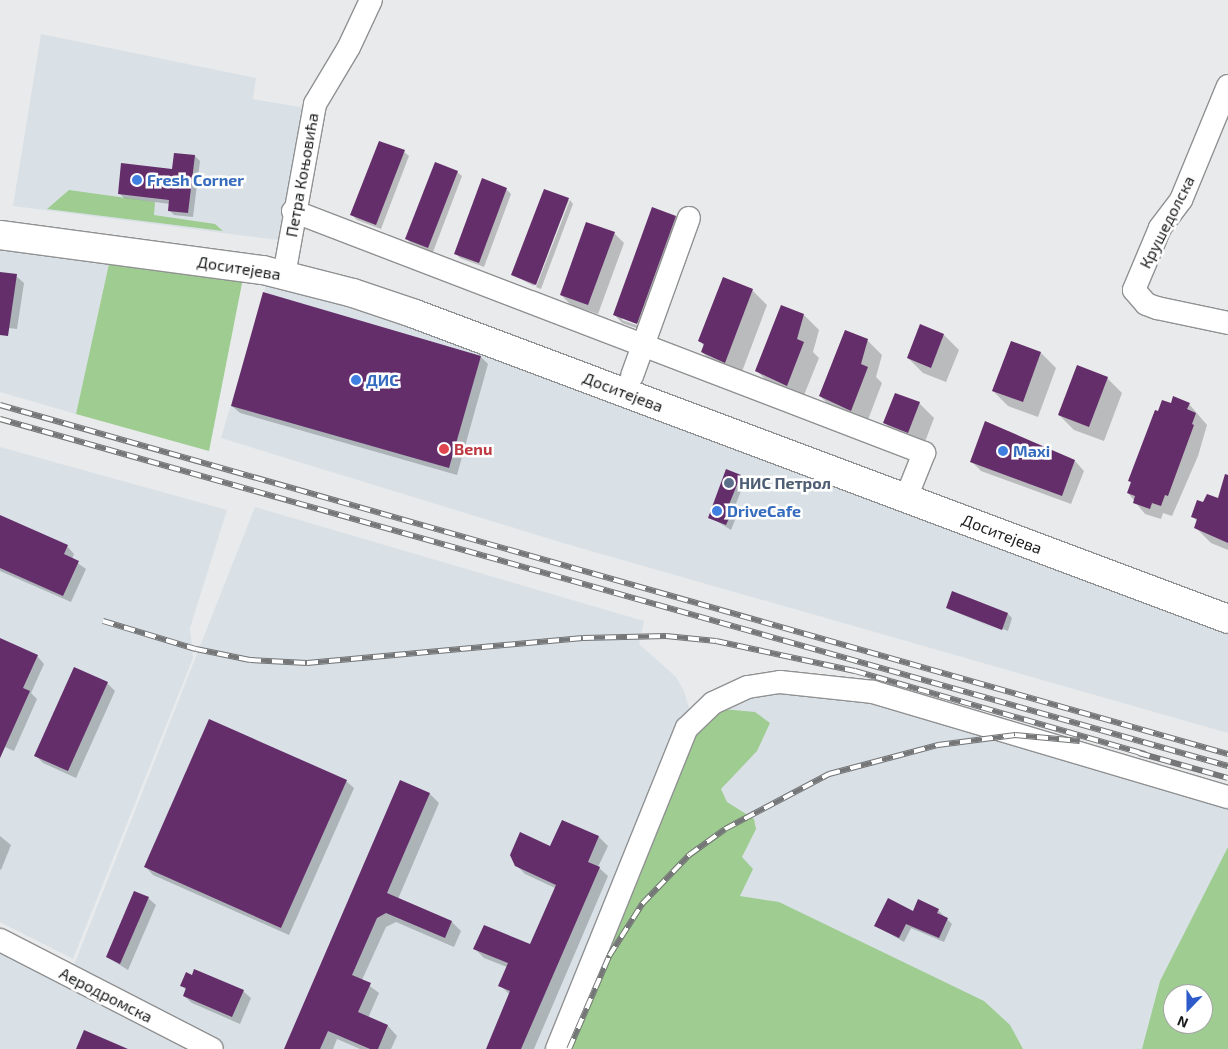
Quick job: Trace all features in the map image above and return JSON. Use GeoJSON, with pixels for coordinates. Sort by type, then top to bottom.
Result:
{"type":"FeatureCollection","features":[{"type":"Feature","properties":{"kind":"main road","name":"Доситејева"},"geometry":{"type":"LineString","coordinates":[[0,216],[286,266],[423,297],[632,376],[909,490]]}},
{"type":"Feature","properties":{"kind":"main road","name":"Доситејева"},"geometry":{"type":"LineString","coordinates":[[0,235],[286,266],[415,314],[909,490],[1188,595],[1228,619]]}},
{"type":"Feature","properties":{"kind":"main road","name":"Доситејева"},"geometry":{"type":"LineString","coordinates":[[1188,595],[1228,600]]}},
{"type":"Feature","properties":{"kind":"street","name":"Петра Коњовића"},"geometry":{"type":"LineString","coordinates":[[286,266],[294,211],[315,104],[349,47],[371,0]]}},
{"type":"Feature","properties":{"kind":"street","name":"Крушедолска"},"geometry":{"type":"LineString","coordinates":[[1228,86],[1181,200],[1160,228],[1134,290],[1146,304],[1228,323]]}},
{"type":"Feature","properties":{"kind":"street"},"geometry":{"type":"LineString","coordinates":[[294,211],[924,453],[909,490]]}},
{"type":"Feature","properties":{"kind":"street"},"geometry":{"type":"LineString","coordinates":[[632,376],[688,218]]}},
{"type":"Feature","properties":{"kind":"street"},"geometry":{"type":"LineString","coordinates":[[557,1049],[687,728],[713,703],[748,687],[780,682],[873,692],[1228,798]]}},
{"type":"Feature","properties":{"kind":"street","name":"Аеродромска"},"geometry":{"type":"LineString","coordinates":[[0,940],[212,1049]]}},
{"type":"Feature","properties":{"kind":"shaded area"},"geometry":{"type":"Polygon","coordinates":[[[41,34],[256,78],[253,99],[306,108],[286,241],[13,206],[41,34]]]}},
{"type":"Feature","properties":{"kind":"shaded area"},"geometry":{"type":"Polygon","coordinates":[[[0,235],[112,250],[76,414],[0,392],[0,235]]]}},
{"type":"Feature","properties":{"kind":"shaded area"},"geometry":{"type":"Polygon","coordinates":[[[270,272],[1228,619],[1228,733],[563,543],[221,438],[270,272]]]}},
{"type":"Feature","properties":{"kind":"shaded area"},"geometry":{"type":"Polygon","coordinates":[[[0,447],[227,510],[190,628],[193,658],[73,959],[0,922],[0,447]]]}},
{"type":"Feature","properties":{"kind":"shaded area"},"geometry":{"type":"Polygon","coordinates":[[[255,507],[644,621],[639,644],[676,677],[684,691],[689,708],[687,727],[713,703],[818,684],[1228,797],[1228,1049],[0,1049],[0,946],[68,980],[255,507]]]}},
{"type":"Feature","properties":{"kind":"green space"},"geometry":{"type":"Polygon","coordinates":[[[69,190],[155,202],[154,215],[215,224],[223,231],[47,209],[69,190]]]}},
{"type":"Feature","properties":{"kind":"green space"},"geometry":{"type":"Polygon","coordinates":[[[112,250],[245,268],[209,451],[76,414],[112,250]]]}},
{"type":"Feature","properties":{"kind":"green space"},"geometry":{"type":"Polygon","coordinates":[[[723,709],[755,712],[770,723],[757,751],[721,789],[727,802],[754,819],[756,829],[742,857],[753,869],[740,896],[779,902],[984,1001],[1010,1025],[1023,1049],[557,1049],[687,728],[723,709]]]}},
{"type":"Feature","properties":{"kind":"green space"},"geometry":{"type":"Polygon","coordinates":[[[1228,847],[1228,1049],[1142,1049],[1160,981],[1228,847]]]}},
{"type":"Feature","properties":{"kind":"building"},"geometry":{"type":"Polygon","coordinates":[[[379,141],[405,150],[376,225],[350,215],[379,141]]]}},
{"type":"Feature","properties":{"kind":"building"},"geometry":{"type":"Polygon","coordinates":[[[174,153],[195,155],[188,213],[168,211],[169,200],[118,194],[121,163],[172,169],[174,153]]]}},
{"type":"Feature","properties":{"kind":"building"},"geometry":{"type":"Polygon","coordinates":[[[435,162],[458,171],[428,248],[405,239],[435,162]]]}},
{"type":"Feature","properties":{"kind":"building"},"geometry":{"type":"Polygon","coordinates":[[[482,178],[507,188],[479,263],[454,254],[482,178]]]}},
{"type":"Feature","properties":{"kind":"building"},"geometry":{"type":"Polygon","coordinates":[[[544,189],[569,198],[536,285],[511,275],[544,189]]]}},
{"type":"Feature","properties":{"kind":"building"},"geometry":{"type":"Polygon","coordinates":[[[652,207],[676,216],[637,324],[613,315],[652,207]]]}},
{"type":"Feature","properties":{"kind":"building"},"geometry":{"type":"Polygon","coordinates":[[[586,222],[615,232],[588,305],[560,295],[586,222]]]}},
{"type":"Feature","properties":{"kind":"building"},"geometry":{"type":"Polygon","coordinates":[[[0,272],[17,274],[8,336],[0,335],[0,272]]]}},
{"type":"Feature","properties":{"kind":"building"},"geometry":{"type":"Polygon","coordinates":[[[723,277],[753,289],[725,363],[701,352],[704,344],[698,341],[723,277]]]}},
{"type":"Feature","properties":{"kind":"building","name":"ДИС"},"geometry":{"type":"Polygon","coordinates":[[[263,292],[481,356],[449,468],[231,406],[263,292]]]}},
{"type":"Feature","properties":{"kind":"building"},"geometry":{"type":"Polygon","coordinates":[[[781,305],[804,314],[797,339],[804,342],[787,386],[755,371],[781,305]]]}},
{"type":"Feature","properties":{"kind":"building"},"geometry":{"type":"Polygon","coordinates":[[[920,324],[944,334],[931,368],[907,358],[920,324]]]}},
{"type":"Feature","properties":{"kind":"building"},"geometry":{"type":"Polygon","coordinates":[[[845,330],[868,339],[861,364],[868,367],[851,411],[819,396],[845,330]]]}},
{"type":"Feature","properties":{"kind":"building"},"geometry":{"type":"Polygon","coordinates":[[[1011,341],[1041,352],[1023,402],[992,391],[1011,341]]]}},
{"type":"Feature","properties":{"kind":"building"},"geometry":{"type":"Polygon","coordinates":[[[1077,365],[1108,377],[1089,427],[1058,415],[1077,365]]]}},
{"type":"Feature","properties":{"kind":"building"},"geometry":{"type":"Polygon","coordinates":[[[895,393],[920,402],[908,433],[883,423],[895,393]]]}},
{"type":"Feature","properties":{"kind":"building"},"geometry":{"type":"Polygon","coordinates":[[[1173,396],[1190,403],[1187,409],[1196,413],[1192,424],[1194,425],[1168,496],[1165,495],[1161,506],[1152,503],[1150,509],[1133,503],[1135,496],[1127,493],[1131,482],[1128,481],[1155,410],[1158,411],[1162,400],[1171,403],[1173,396]]]}},
{"type":"Feature","properties":{"kind":"building"},"geometry":{"type":"Polygon","coordinates":[[[985,421],[1075,460],[1062,496],[970,462],[985,421]]]}},
{"type":"Feature","properties":{"kind":"building","name":"НИС Петрол"},"geometry":{"type":"Polygon","coordinates":[[[726,469],[741,475],[728,507],[733,509],[726,525],[708,518],[726,469]]]}},
{"type":"Feature","properties":{"kind":"building"},"geometry":{"type":"Polygon","coordinates":[[[1225,474],[1228,475],[1228,543],[1194,528],[1197,519],[1191,517],[1197,500],[1203,502],[1207,494],[1218,498],[1225,474]]]}},
{"type":"Feature","properties":{"kind":"building"},"geometry":{"type":"Polygon","coordinates":[[[0,515],[68,545],[64,554],[79,561],[63,596],[0,568],[0,515]]]}},
{"type":"Feature","properties":{"kind":"building"},"geometry":{"type":"Polygon","coordinates":[[[952,591],[1008,613],[1002,630],[946,608],[952,591]]]}},
{"type":"Feature","properties":{"kind":"building"},"geometry":{"type":"Polygon","coordinates":[[[0,638],[38,655],[23,688],[30,691],[0,758],[0,638]]]}},
{"type":"Feature","properties":{"kind":"building"},"geometry":{"type":"Polygon","coordinates":[[[74,667],[108,682],[68,771],[34,756],[74,667]]]}},
{"type":"Feature","properties":{"kind":"building"},"geometry":{"type":"Polygon","coordinates":[[[209,719],[347,780],[281,928],[144,867],[209,719]]]}},
{"type":"Feature","properties":{"kind":"building"},"geometry":{"type":"Polygon","coordinates":[[[400,780],[430,793],[387,893],[452,921],[445,938],[386,913],[377,918],[352,975],[371,983],[358,1012],[388,1025],[378,1049],[370,1049],[328,1031],[320,1049],[284,1049],[400,780]]]}},
{"type":"Feature","properties":{"kind":"building"},"geometry":{"type":"Polygon","coordinates":[[[562,820],[599,836],[588,862],[600,867],[521,1049],[486,1049],[510,991],[498,986],[508,963],[473,949],[484,925],[530,944],[556,885],[515,866],[510,855],[520,832],[550,846],[562,820]]]}},
{"type":"Feature","properties":{"kind":"building"},"geometry":{"type":"Polygon","coordinates":[[[134,891],[149,897],[120,964],[106,957],[134,891]]]}},
{"type":"Feature","properties":{"kind":"building"},"geometry":{"type":"Polygon","coordinates":[[[888,898],[913,911],[918,899],[939,909],[937,913],[948,918],[939,938],[906,924],[899,938],[874,926],[888,898]]]}},
{"type":"Feature","properties":{"kind":"building"},"geometry":{"type":"Polygon","coordinates":[[[194,969],[244,990],[232,1017],[183,996],[186,988],[180,986],[186,972],[192,975],[194,969]]]}},
{"type":"Feature","properties":{"kind":"building"},"geometry":{"type":"Polygon","coordinates":[[[84,1030],[128,1049],[76,1049],[84,1030]]]}},
{"type":"Feature","properties":{"kind":"railway"},"geometry":{"type":"LineString","coordinates":[[0,405],[1228,754]]}},
{"type":"Feature","properties":{"kind":"railway"},"geometry":{"type":"LineString","coordinates":[[0,419],[1228,766]]}},
{"type":"Feature","properties":{"kind":"railway"},"geometry":{"type":"LineString","coordinates":[[103,621],[196,649],[250,660],[307,663],[583,638],[666,636],[716,641],[855,671],[1145,754]]}},
{"type":"Feature","properties":{"kind":"railway"},"geometry":{"type":"LineString","coordinates":[[569,1049],[609,956],[642,904],[689,855],[725,829],[829,774],[938,745],[1015,735],[1080,741]]}},
{"type":"Feature","properties":{"kind":"railway"},"geometry":{"type":"LineString","coordinates":[[1139,753],[1228,778]]}},
{"type":"Feature","properties":{"kind":"place","name":"Fresh Corner"},"geometry":{"type":"Point","coordinates":[137,180]}},
{"type":"Feature","properties":{"kind":"place","name":"ДИС"},"geometry":{"type":"Point","coordinates":[356,380]}},
{"type":"Feature","properties":{"kind":"place","name":"Benu"},"geometry":{"type":"Point","coordinates":[444,449]}},
{"type":"Feature","properties":{"kind":"place","name":"Maxi"},"geometry":{"type":"Point","coordinates":[1003,451]}},
{"type":"Feature","properties":{"kind":"place","name":"НИС Петрол"},"geometry":{"type":"Point","coordinates":[729,483]}},
{"type":"Feature","properties":{"kind":"place","name":"DriveCafe"},"geometry":{"type":"Point","coordinates":[717,511]}}]}
